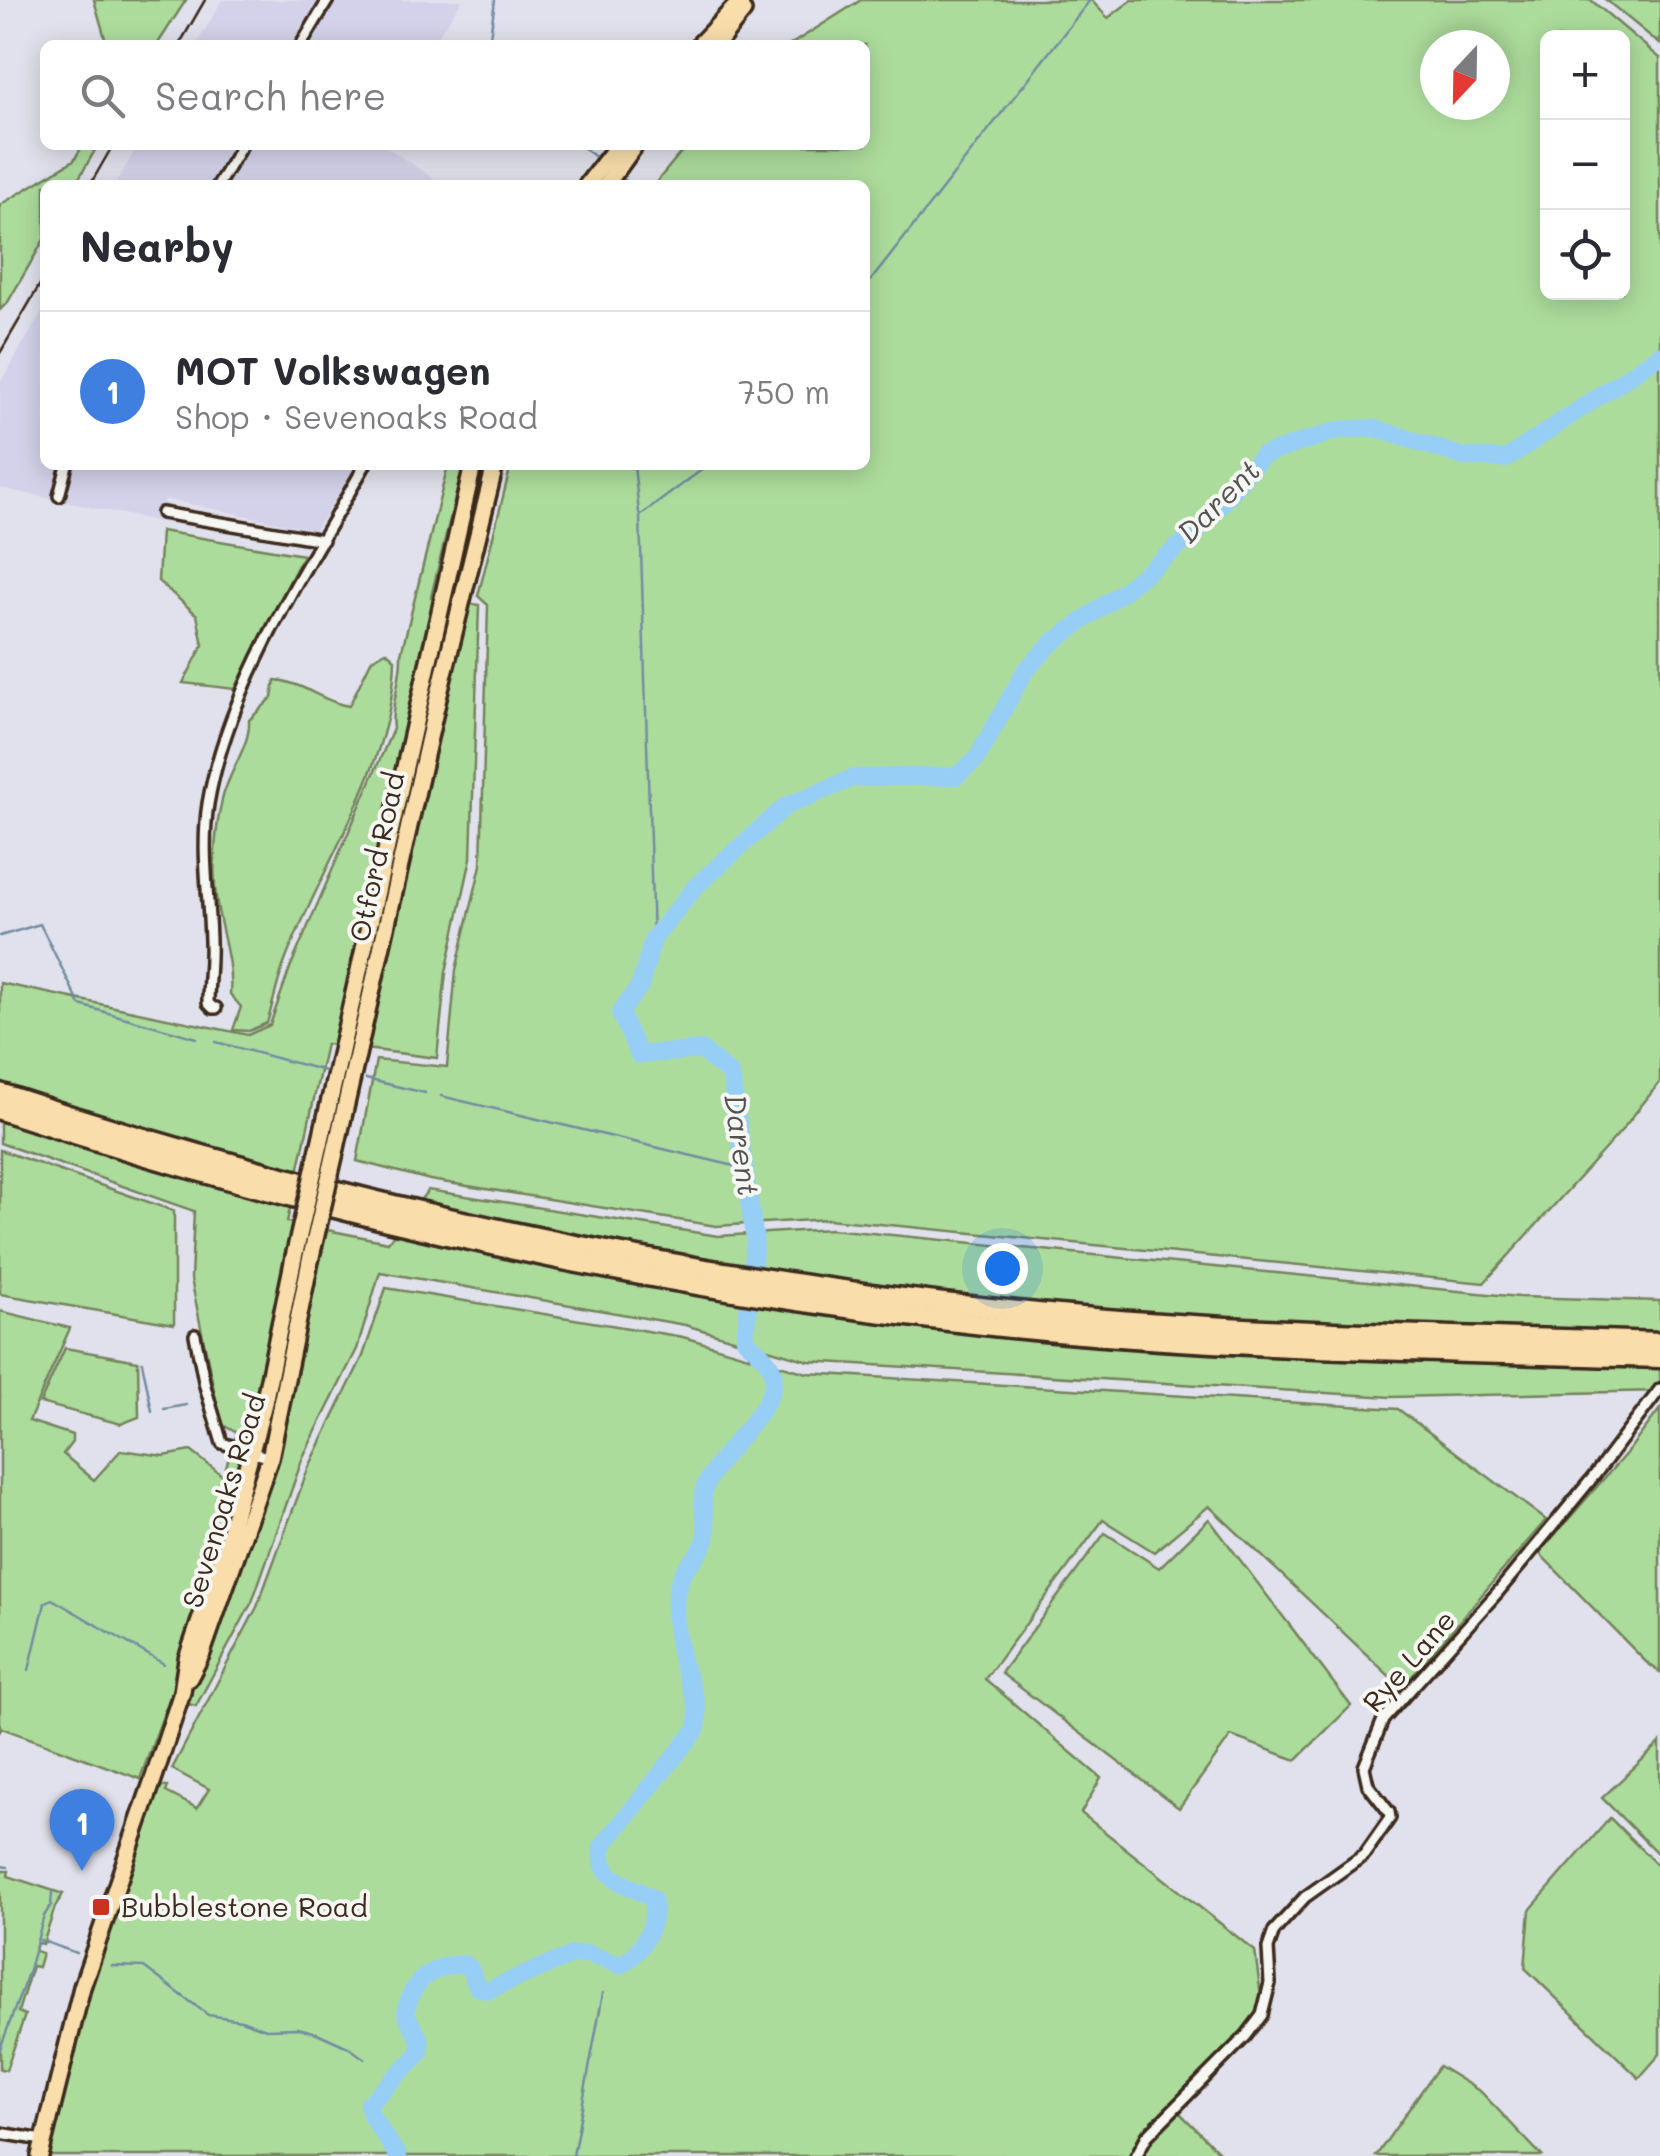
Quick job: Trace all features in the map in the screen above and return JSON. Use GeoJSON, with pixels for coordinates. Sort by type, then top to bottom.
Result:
{"type":"FeatureCollection","features":[{"type":"Feature","properties":{"kind":"highway"},"geometry":{"type":"LineString","coordinates":[[0,1093],[166,1146],[383,1204],[698,1276]]}},
{"type":"Feature","properties":{"kind":"highway"},"geometry":{"type":"LineString","coordinates":[[0,1110],[174,1165],[370,1218],[519,1252],[698,1276],[992,1326],[1165,1340],[1659,1353]]}},
{"type":"Feature","properties":{"kind":"main road"},"geometry":{"type":"LineString","coordinates":[[703,40],[742,0]]}},
{"type":"Feature","properties":{"kind":"main road"},"geometry":{"type":"LineString","coordinates":[[720,40],[752,0]]}},
{"type":"Feature","properties":{"kind":"main road"},"geometry":{"type":"LineString","coordinates":[[591,180],[614,150]]}},
{"type":"Feature","properties":{"kind":"main road"},"geometry":{"type":"LineString","coordinates":[[610,180],[631,150]]}},
{"type":"Feature","properties":{"kind":"main road","name":"Otford Road"},"geometry":{"type":"LineString","coordinates":[[328,1146],[473,470]]}},
{"type":"Feature","properties":{"kind":"main road","name":"Otford Road"},"geometry":{"type":"LineString","coordinates":[[302,1259],[494,470]]}},
{"type":"Feature","properties":{"kind":"main road","name":"Sevenoaks Road"},"geometry":{"type":"LineString","coordinates":[[182,1692],[188,1658],[227,1542],[302,1259]]}},
{"type":"Feature","properties":{"kind":"main road","name":"Sevenoaks Road"},"geometry":{"type":"LineString","coordinates":[[42,2148],[82,1987],[182,1692],[202,1653],[270,1458],[302,1259]]}},
{"type":"Feature","properties":{"kind":"street"},"geometry":{"type":"LineString","coordinates":[[304,40],[328,0]]}},
{"type":"Feature","properties":{"kind":"street"},"geometry":{"type":"LineString","coordinates":[[221,180],[239,150]]}},
{"type":"Feature","properties":{"kind":"street"},"geometry":{"type":"LineString","coordinates":[[60,496],[67,470]]}},
{"type":"Feature","properties":{"kind":"street"},"geometry":{"type":"LineString","coordinates":[[216,1008],[210,1006],[208,997],[210,939],[205,896],[208,805],[223,748],[249,680],[363,470]]}},
{"type":"Feature","properties":{"kind":"street"},"geometry":{"type":"LineString","coordinates":[[162,513],[323,540]]}},
{"type":"Feature","properties":{"kind":"street"},"geometry":{"type":"LineString","coordinates":[[194,1335],[222,1443],[270,1458]]}},
{"type":"Feature","properties":{"kind":"street","name":"Rye Lane"},"geometry":{"type":"LineString","coordinates":[[1136,2156],[1160,2122],[1262,2015],[1270,1984],[1268,1948],[1274,1931],[1305,1898],[1364,1856],[1390,1818],[1390,1812],[1368,1786],[1364,1767],[1383,1720],[1498,1592],[1660,1389]]}},
{"type":"Feature","properties":{"kind":"street"},"geometry":{"type":"LineString","coordinates":[[0,2133],[42,2148]]}},
{"type":"Feature","properties":{"kind":"shaded area"},"geometry":{"type":"Polygon","coordinates":[[[222,0],[462,0],[435,40],[199,40],[222,0]]]}},
{"type":"Feature","properties":{"kind":"shaded area"},"geometry":{"type":"Polygon","coordinates":[[[135,150],[391,150],[436,180],[118,180],[135,150]]]}},
{"type":"Feature","properties":{"kind":"shaded area"},"geometry":{"type":"Polygon","coordinates":[[[40,315],[40,470],[355,470],[315,530],[165,499],[160,522],[0,488],[0,383],[40,315]]]}},
{"type":"Feature","properties":{"kind":"green space"},"geometry":{"type":"Polygon","coordinates":[[[94,0],[186,0],[160,40],[106,40],[94,0]]]}},
{"type":"Feature","properties":{"kind":"green space"},"geometry":{"type":"Polygon","coordinates":[[[861,0],[1091,0],[1108,18],[1132,0],[1591,0],[1627,30],[1540,30],[1540,300],[1630,300],[1630,33],[1660,58],[1660,1082],[1484,1283],[828,1219],[716,1226],[430,1180],[357,1161],[376,1060],[447,1067],[456,970],[481,865],[488,605],[478,596],[510,470],[870,470],[870,180],[658,180],[683,150],[870,150],[870,40],[798,40],[861,0]]]}},
{"type":"Feature","properties":{"kind":"green space"},"geometry":{"type":"Polygon","coordinates":[[[1606,0],[1660,0],[1660,44],[1606,0]]]}},
{"type":"Feature","properties":{"kind":"green space"},"geometry":{"type":"Polygon","coordinates":[[[80,150],[95,150],[78,180],[41,180],[74,160],[80,150]]]}},
{"type":"Feature","properties":{"kind":"green space"},"geometry":{"type":"Polygon","coordinates":[[[40,181],[40,247],[0,310],[0,205],[40,181]]]}},
{"type":"Feature","properties":{"kind":"green space"},"geometry":{"type":"Polygon","coordinates":[[[447,470],[462,470],[431,597],[479,605],[471,858],[446,972],[437,1058],[326,1044],[287,1222],[388,1242],[428,1190],[718,1236],[831,1229],[1519,1297],[1660,1301],[1660,1391],[1391,1397],[809,1361],[685,1325],[380,1272],[357,1349],[303,1457],[252,1602],[196,1706],[169,1699],[140,1779],[2,1728],[0,1731],[0,1311],[70,1328],[29,1421],[72,1435],[63,1454],[94,1480],[121,1450],[164,1456],[191,1451],[223,1476],[237,1433],[221,1424],[191,1279],[194,1211],[0,1143],[0,983],[248,1035],[270,1025],[290,968],[393,729],[401,654],[447,470]]]}},
{"type":"Feature","properties":{"kind":"green space"},"geometry":{"type":"Polygon","coordinates":[[[161,531],[303,555],[235,689],[183,683],[203,645],[197,615],[158,581],[161,531]]]}},
{"type":"Feature","properties":{"kind":"green space"},"geometry":{"type":"Polygon","coordinates":[[[386,651],[395,659],[391,699],[369,776],[299,927],[267,1023],[249,1031],[233,1030],[241,1007],[230,994],[216,900],[215,854],[222,800],[246,739],[249,720],[272,698],[275,680],[349,706],[372,659],[386,651]]]}},
{"type":"Feature","properties":{"kind":"green space"},"geometry":{"type":"Polygon","coordinates":[[[0,1150],[174,1211],[174,1324],[0,1294],[0,1150]]]}},
{"type":"Feature","properties":{"kind":"green space"},"geometry":{"type":"Polygon","coordinates":[[[386,1288],[683,1337],[807,1373],[1398,1409],[1546,1520],[1402,1688],[1209,1506],[1154,1552],[1103,1520],[985,1679],[1101,1778],[1081,1813],[1255,1951],[1262,2004],[1234,2041],[1140,2134],[1129,2156],[50,2156],[92,1975],[158,1786],[168,1787],[166,1792],[197,1808],[209,1789],[172,1769],[257,1607],[308,1469],[363,1356],[386,1288]]]}},
{"type":"Feature","properties":{"kind":"green space"},"geometry":{"type":"Polygon","coordinates":[[[65,1348],[138,1361],[139,1417],[121,1424],[40,1403],[65,1348]]]}},
{"type":"Feature","properties":{"kind":"green space"},"geometry":{"type":"Polygon","coordinates":[[[1660,1409],[1660,1672],[1539,1553],[1660,1409]]]}},
{"type":"Feature","properties":{"kind":"green space"},"geometry":{"type":"Polygon","coordinates":[[[1209,1519],[1351,1706],[1296,1760],[1231,1736],[1179,1808],[1001,1673],[1105,1533],[1159,1568],[1209,1519]]]}},
{"type":"Feature","properties":{"kind":"green space"},"geometry":{"type":"Polygon","coordinates":[[[1660,1743],[1660,1856],[1602,1798],[1660,1743]]]}},
{"type":"Feature","properties":{"kind":"green space"},"geometry":{"type":"Polygon","coordinates":[[[1610,1818],[1660,1868],[1660,2054],[1639,2078],[1525,1968],[1530,1910],[1610,1818]]]}},
{"type":"Feature","properties":{"kind":"green space"},"geometry":{"type":"Polygon","coordinates":[[[0,1871],[9,1871],[8,1876],[63,1894],[43,1944],[37,1943],[35,1951],[42,1953],[38,1967],[32,1966],[18,2012],[25,2015],[6,2070],[0,2069],[0,1871]]]}},
{"type":"Feature","properties":{"kind":"green space"},"geometry":{"type":"Polygon","coordinates":[[[1439,2066],[1481,2092],[1542,2156],[1376,2156],[1439,2066]]]}},
{"type":"Feature","properties":{"kind":"green space"},"geometry":{"type":"Polygon","coordinates":[[[1177,2110],[1223,2156],[1143,2156],[1150,2140],[1177,2110]]]}},
{"type":"Feature","properties":{"kind":"waterway"},"geometry":{"type":"LineString","coordinates":[[490,40],[495,0]]}},
{"type":"Feature","properties":{"kind":"waterway"},"geometry":{"type":"LineString","coordinates":[[870,282],[1090,0]]}},
{"type":"Feature","properties":{"kind":"waterway"},"geometry":{"type":"LineString","coordinates":[[586,150],[598,159]]}},
{"type":"Feature","properties":{"kind":"waterway"},"geometry":{"type":"LineString","coordinates":[[621,176],[625,180]]}},
{"type":"Feature","properties":{"kind":"waterway","name":"Darent"},"geometry":{"type":"LineString","coordinates":[[398,2156],[372,2117],[368,2104],[420,2053],[420,2040],[406,2014],[412,1993],[424,1977],[464,1964],[470,1968],[477,1987],[488,1990],[572,1955],[588,1954],[620,1965],[635,1954],[646,1937],[653,1918],[653,1899],[610,1874],[602,1858],[602,1847],[696,1730],[696,1702],[677,1636],[676,1593],[683,1573],[705,1542],[703,1496],[710,1476],[760,1412],[773,1381],[769,1363],[745,1339],[755,1241],[731,1075],[701,1050],[639,1055],[620,1013],[640,986],[653,939],[697,885],[786,806],[853,778],[956,776],[976,760],[1025,671],[1052,643],[1202,527],[1263,455],[1339,430],[1375,428],[1464,457],[1506,459],[1660,355]]}},
{"type":"Feature","properties":{"kind":"waterway"},"geometry":{"type":"LineString","coordinates":[[635,470],[639,513]]}},
{"type":"Feature","properties":{"kind":"waterway"},"geometry":{"type":"LineString","coordinates":[[653,939],[640,516],[701,470]]}},
{"type":"Feature","properties":{"kind":"waterway"},"geometry":{"type":"LineString","coordinates":[[0,936],[40,924],[80,1005],[197,1038]]}},
{"type":"Feature","properties":{"kind":"waterway"},"geometry":{"type":"LineString","coordinates":[[216,1042],[325,1071]]}},
{"type":"Feature","properties":{"kind":"waterway"},"geometry":{"type":"LineString","coordinates":[[366,1079],[425,1093]]}},
{"type":"Feature","properties":{"kind":"waterway"},"geometry":{"type":"LineString","coordinates":[[441,1096],[743,1168]]}},
{"type":"Feature","properties":{"kind":"waterway"},"geometry":{"type":"LineString","coordinates":[[142,1362],[152,1411]]}},
{"type":"Feature","properties":{"kind":"waterway"},"geometry":{"type":"LineString","coordinates":[[164,1409],[186,1405]]}},
{"type":"Feature","properties":{"kind":"waterway"},"geometry":{"type":"LineString","coordinates":[[29,1670],[45,1603],[52,1599],[164,1664]]}},
{"type":"Feature","properties":{"kind":"waterway"},"geometry":{"type":"LineString","coordinates":[[0,1866],[8,1867]]}},
{"type":"Feature","properties":{"kind":"waterway"},"geometry":{"type":"LineString","coordinates":[[0,2049],[52,1893]]}},
{"type":"Feature","properties":{"kind":"waterway"},"geometry":{"type":"LineString","coordinates":[[40,1940],[76,1953]]}},
{"type":"Feature","properties":{"kind":"waterway"},"geometry":{"type":"LineString","coordinates":[[112,1966],[144,1967],[208,2015],[266,2029],[298,2028],[317,2033],[365,2059]]}},
{"type":"Feature","properties":{"kind":"waterway"},"geometry":{"type":"LineString","coordinates":[[573,2156],[603,1993]]}},
{"type":"Feature","properties":{"kind":"railway"},"geometry":{"type":"LineString","coordinates":[[182,40],[205,0]]}},
{"type":"Feature","properties":{"kind":"railway"},"geometry":{"type":"LineString","coordinates":[[93,180],[110,150]]}},
{"type":"Feature","properties":{"kind":"railway"},"geometry":{"type":"LineString","coordinates":[[0,353],[40,285]]}},
{"type":"Feature","properties":{"kind":"place","name":"MOT Volkswagen"},"geometry":{"type":"Point","coordinates":[82,1871]}},
{"type":"Feature","properties":{"kind":"place","name":"Bubblestone Road"},"geometry":{"type":"Point","coordinates":[101,1907]}}]}
